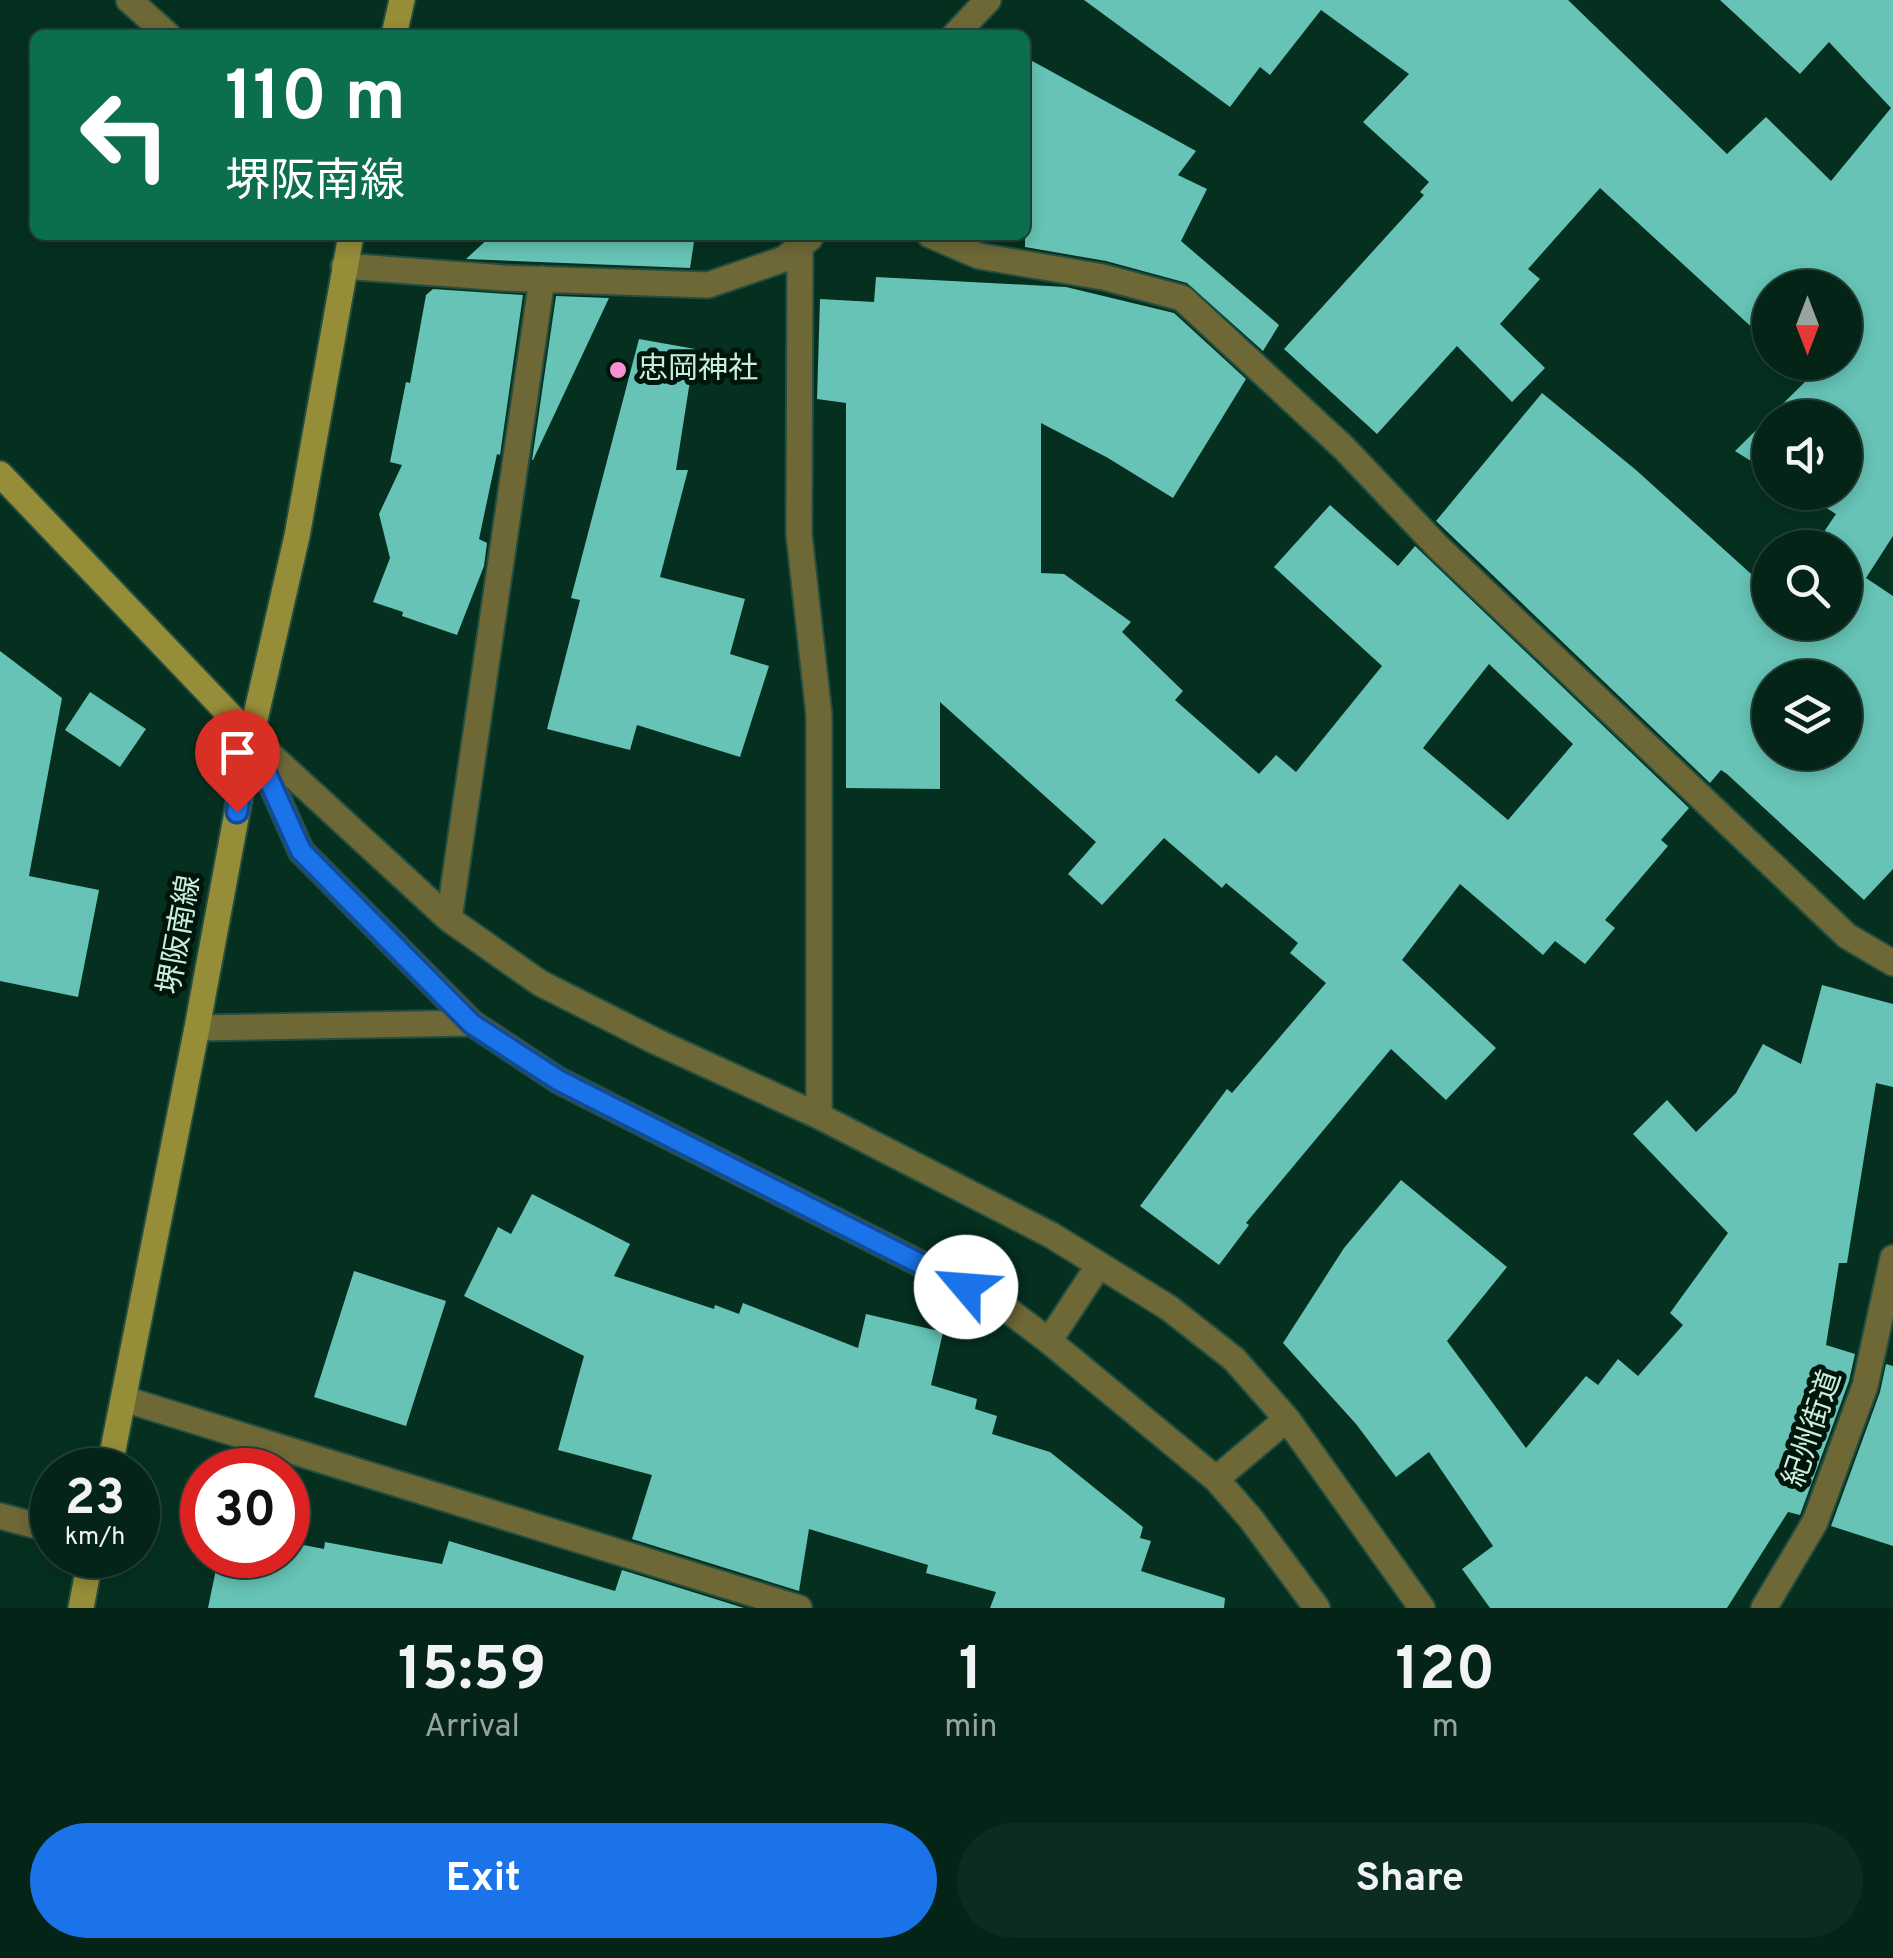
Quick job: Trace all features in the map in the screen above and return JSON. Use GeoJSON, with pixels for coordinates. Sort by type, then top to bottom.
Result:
{"type":"FeatureCollection","features":[{"type":"Feature","properties":{"kind":"main road"},"geometry":{"type":"LineString","coordinates":[[395,30],[402,0]]}},
{"type":"Feature","properties":{"kind":"main road","name":"堺阪南線"},"geometry":{"type":"LineString","coordinates":[[114,1448],[250,738],[297,536],[350,240]]}},
{"type":"Feature","properties":{"kind":"main road"},"geometry":{"type":"LineString","coordinates":[[0,474],[250,738]]}},
{"type":"Feature","properties":{"kind":"main road"},"geometry":{"type":"LineString","coordinates":[[81,1608],[87,1578]]}},
{"type":"Feature","properties":{"kind":"street"},"geometry":{"type":"LineString","coordinates":[[129,0],[162,30]]}},
{"type":"Feature","properties":{"kind":"street"},"geometry":{"type":"LineString","coordinates":[[960,30],[988,0]]}},
{"type":"Feature","properties":{"kind":"street"},"geometry":{"type":"LineString","coordinates":[[344,266],[542,279],[708,284],[784,259],[807,240]]}},
{"type":"Feature","properties":{"kind":"street"},"geometry":{"type":"LineString","coordinates":[[807,240],[798,534],[819,715],[819,1116]]}},
{"type":"Feature","properties":{"kind":"street"},"geometry":{"type":"LineString","coordinates":[[942,240],[979,256],[1103,277],[1182,298],[1344,448],[1438,547],[1833,922],[1848,936],[1893,963]]}},
{"type":"Feature","properties":{"kind":"street"},"geometry":{"type":"LineString","coordinates":[[448,919],[542,279]]}},
{"type":"Feature","properties":{"kind":"street"},"geometry":{"type":"LineString","coordinates":[[250,738],[448,919],[540,984],[819,1116],[1052,1235],[1169,1308],[1234,1359],[1287,1419],[1422,1608]]}},
{"type":"Feature","properties":{"kind":"street"},"geometry":{"type":"LineString","coordinates":[[250,738],[301,851],[472,1024],[558,1080],[1000,1304],[1216,1479],[1317,1608]]}},
{"type":"Feature","properties":{"kind":"street"},"geometry":{"type":"LineString","coordinates":[[197,1028],[472,1024]]}},
{"type":"Feature","properties":{"kind":"street","name":"紀州街道"},"geometry":{"type":"LineString","coordinates":[[1764,1608],[1815,1522],[1865,1386],[1893,1258]]}},
{"type":"Feature","properties":{"kind":"street"},"geometry":{"type":"LineString","coordinates":[[1049,1340],[1099,1266]]}},
{"type":"Feature","properties":{"kind":"street"},"geometry":{"type":"LineString","coordinates":[[124,1399],[799,1608]]}},
{"type":"Feature","properties":{"kind":"street"},"geometry":{"type":"LineString","coordinates":[[1216,1479],[1287,1419]]}},
{"type":"Feature","properties":{"kind":"street"},"geometry":{"type":"LineString","coordinates":[[0,1516],[30,1524]]}},
{"type":"Feature","properties":{"kind":"building"},"geometry":{"type":"Polygon","coordinates":[[[1084,0],[1568,0],[1727,154],[1766,117],[1831,181],[1891,108],[1829,42],[1800,74],[1720,0],[1893,0],[1893,536],[1866,578],[1893,596],[1893,869],[1864,900],[1727,774],[1721,770],[1710,783],[1436,521],[1542,393],[1636,470],[1752,575],[1752,640],[1862,640],[1862,530],[1825,530],[1836,514],[1830,510],[1862,510],[1862,400],[1787,400],[1807,380],[1862,380],[1862,270],[1752,270],[1752,327],[1600,188],[1528,269],[1540,279],[1500,324],[1545,368],[1512,402],[1457,346],[1377,434],[1284,349],[1424,195],[1420,192],[1429,182],[1363,122],[1409,74],[1321,10],[1270,75],[1260,67],[1230,107],[1084,0]]]}},
{"type":"Feature","properties":{"kind":"building"},"geometry":{"type":"Polygon","coordinates":[[[1030,60],[1196,151],[1178,175],[1207,189],[1181,241],[1279,325],[1263,351],[1187,283],[1106,261],[1025,247],[1025,240],[1030,240],[1030,60]]]}},
{"type":"Feature","properties":{"kind":"building"},"geometry":{"type":"Polygon","coordinates":[[[487,240],[694,240],[690,268],[466,259],[487,240]]]}},
{"type":"Feature","properties":{"kind":"building"},"geometry":{"type":"Polygon","coordinates":[[[876,277],[1066,287],[1174,313],[1246,379],[1173,498],[1041,423],[1041,573],[1064,574],[1131,622],[1122,632],[1183,691],[1175,700],[1259,774],[1276,755],[1296,772],[1382,666],[1274,567],[1330,505],[1398,566],[1415,546],[1689,808],[1661,840],[1668,846],[1605,920],[1615,928],[1585,964],[1555,941],[1543,955],[1460,884],[1402,960],[1496,1048],[1446,1100],[1391,1049],[1246,1223],[1249,1225],[1219,1265],[1140,1206],[1227,1089],[1232,1093],[1326,983],[1290,953],[1298,943],[1226,883],[1222,888],[1164,838],[1102,905],[1068,874],[1096,842],[940,702],[940,789],[846,788],[846,403],[817,399],[820,299],[874,302],[876,277]],[[1489,664],[1423,748],[1508,820],[1573,744],[1489,664]]]}},
{"type":"Feature","properties":{"kind":"building"},"geometry":{"type":"Polygon","coordinates":[[[433,289],[523,295],[500,455],[497,454],[479,539],[487,543],[484,566],[457,635],[373,602],[390,558],[379,514],[402,465],[390,462],[426,295],[433,289]]]}},
{"type":"Feature","properties":{"kind":"building"},"geometry":{"type":"Polygon","coordinates":[[[556,296],[609,298],[532,460],[556,296]]]}},
{"type":"Feature","properties":{"kind":"building"},"geometry":{"type":"Polygon","coordinates":[[[639,339],[695,349],[676,470],[688,470],[660,577],[745,599],[730,654],[769,666],[740,757],[637,725],[630,750],[547,729],[580,600],[571,598],[639,339]]]}},
{"type":"Feature","properties":{"kind":"building"},"geometry":{"type":"Polygon","coordinates":[[[1752,434],[1752,462],[1735,451],[1752,434]]]}},
{"type":"Feature","properties":{"kind":"building"},"geometry":{"type":"Polygon","coordinates":[[[0,651],[62,698],[29,876],[99,890],[78,997],[0,981],[0,651]]]}},
{"type":"Feature","properties":{"kind":"building"},"geometry":{"type":"Polygon","coordinates":[[[90,692],[146,729],[120,767],[65,730],[90,692]]]}},
{"type":"Feature","properties":{"kind":"building"},"geometry":{"type":"Polygon","coordinates":[[[1822,985],[1893,1004],[1893,1087],[1876,1083],[1847,1263],[1839,1263],[1826,1345],[1855,1354],[1849,1381],[1800,1515],[1788,1512],[1727,1608],[1490,1608],[1462,1569],[1493,1546],[1429,1452],[1396,1477],[1356,1424],[1283,1343],[1344,1248],[1401,1180],[1507,1267],[1447,1341],[1526,1448],[1586,1376],[1598,1385],[1618,1359],[1638,1376],[1683,1325],[1670,1313],[1728,1233],[1633,1134],[1667,1100],[1696,1132],[1736,1093],[1763,1044],[1801,1064],[1822,985]]]}},
{"type":"Feature","properties":{"kind":"building"},"geometry":{"type":"Polygon","coordinates":[[[532,1194],[630,1244],[614,1276],[714,1309],[715,1305],[739,1314],[743,1303],[858,1348],[866,1314],[943,1332],[931,1385],[977,1399],[975,1409],[997,1416],[992,1434],[1050,1452],[1143,1527],[1140,1538],[1151,1541],[1141,1571],[1225,1598],[1224,1608],[990,1608],[996,1592],[926,1573],[928,1565],[809,1529],[799,1591],[632,1539],[652,1475],[558,1450],[584,1356],[464,1296],[498,1227],[511,1234],[532,1194]]]}},
{"type":"Feature","properties":{"kind":"building"},"geometry":{"type":"Polygon","coordinates":[[[354,1271],[446,1301],[406,1426],[314,1397],[354,1271]]]}},
{"type":"Feature","properties":{"kind":"building"},"geometry":{"type":"Polygon","coordinates":[[[1886,1364],[1893,1366],[1893,1546],[1831,1526],[1880,1392],[1886,1364]]]}},
{"type":"Feature","properties":{"kind":"building"},"geometry":{"type":"Polygon","coordinates":[[[449,1541],[615,1591],[622,1570],[744,1608],[208,1608],[214,1578],[310,1578],[310,1546],[324,1549],[325,1542],[442,1564],[449,1541]]]}},
{"type":"Feature","properties":{"kind":"place","name":"忠岡神社"},"geometry":{"type":"Point","coordinates":[618,370]}},
{"type":"Feature","properties":{"kind":"route"},"geometry":{"type":"LineString","coordinates":[[237,812],[250,738],[301,851],[472,1024],[558,1080],[966,1287]]}}]}
